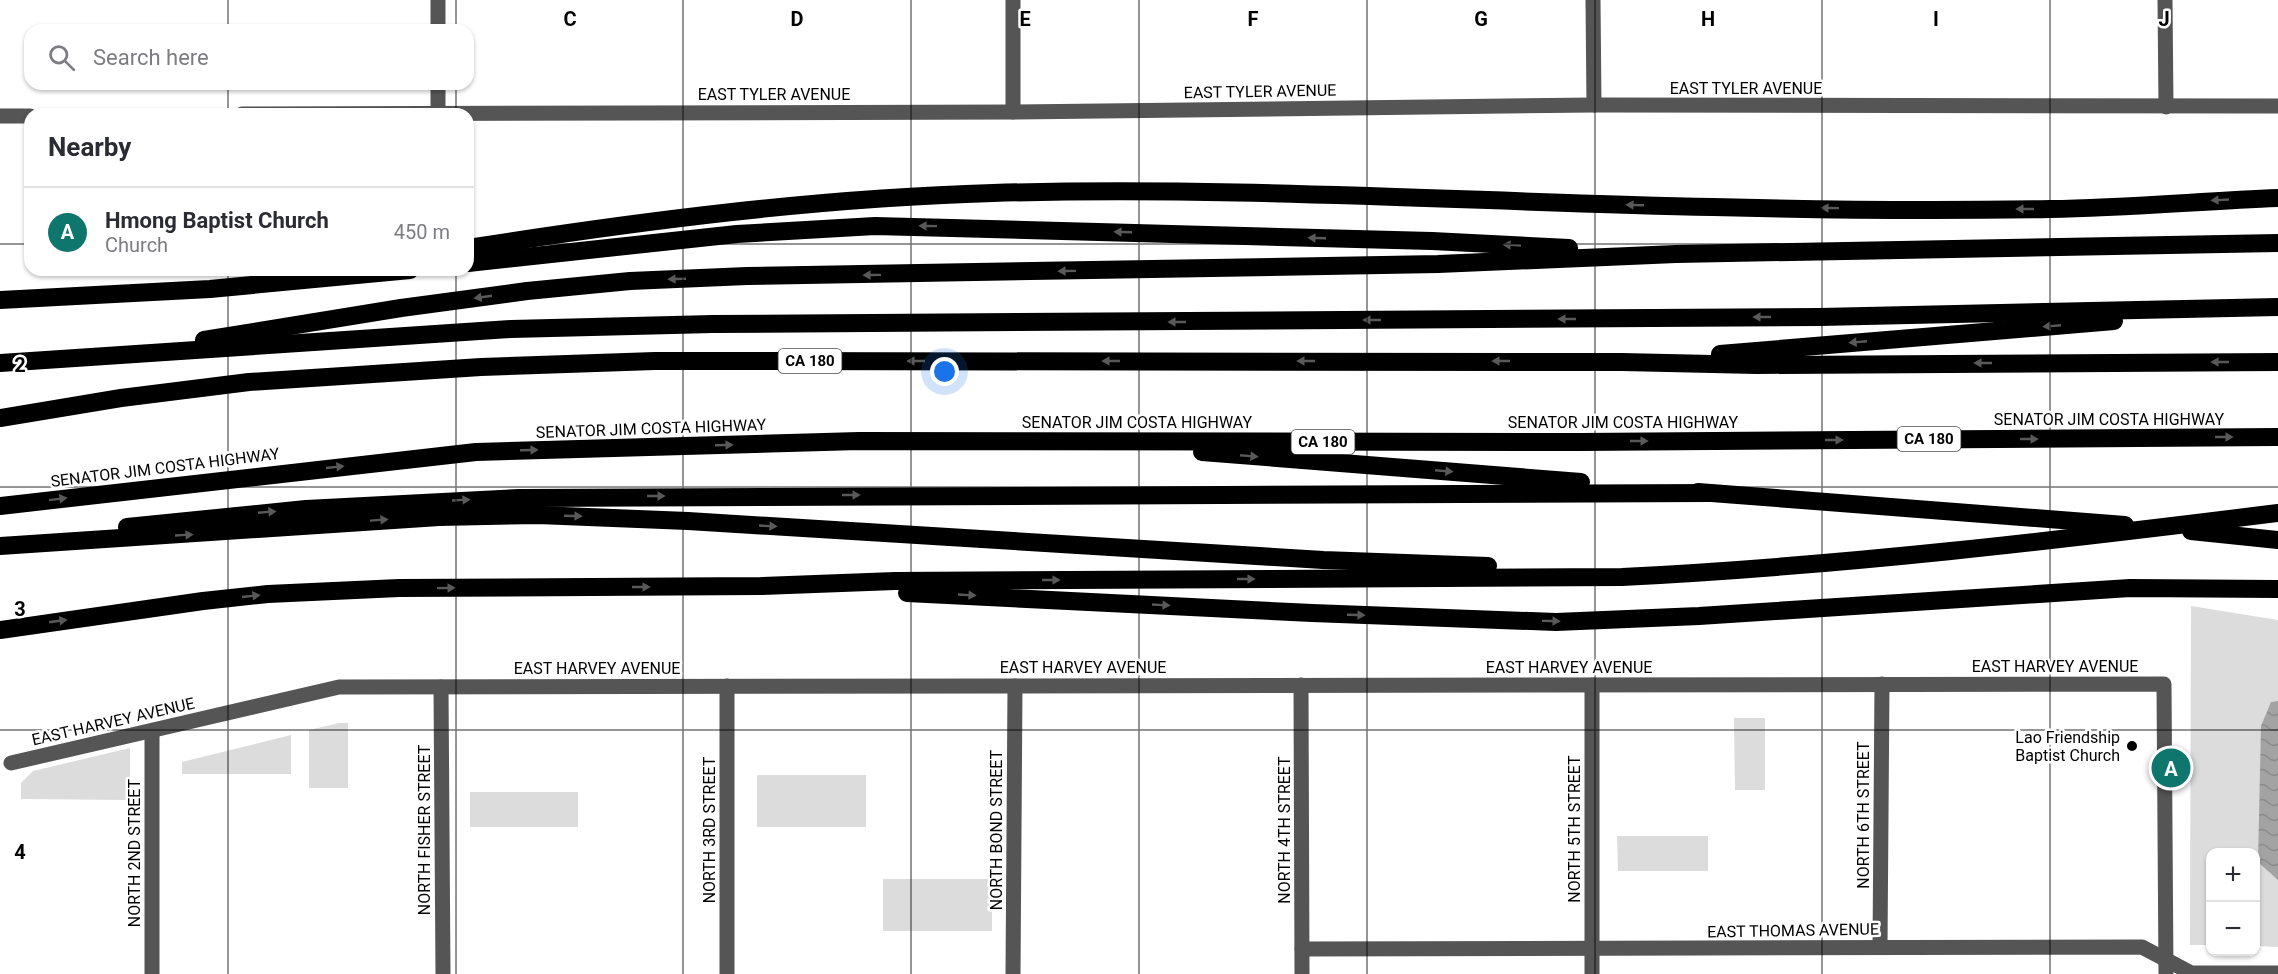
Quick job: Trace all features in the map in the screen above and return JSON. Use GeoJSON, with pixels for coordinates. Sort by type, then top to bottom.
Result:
{"type":"FeatureCollection","features":[{"type":"Feature","properties":{"kind":"highway"},"geometry":{"type":"LineString","coordinates":[[474,247],[764,210],[912,197],[993,193],[1192,190],[1713,207],[1916,209],[2054,209],[2278,198]]}},
{"type":"Feature","properties":{"kind":"highway"},"geometry":{"type":"LineString","coordinates":[[474,262],[737,234],[886,226],[1432,241],[1676,254]]}},
{"type":"Feature","properties":{"kind":"highway"},"geometry":{"type":"LineString","coordinates":[[125,354],[401,308],[527,291],[630,281],[747,276],[1427,264],[1676,254],[2278,243]]}},
{"type":"Feature","properties":{"kind":"highway"},"geometry":{"type":"LineString","coordinates":[[210,289],[291,276]]}},
{"type":"Feature","properties":{"kind":"highway"},"geometry":{"type":"LineString","coordinates":[[0,300],[210,289],[347,276]]}},
{"type":"Feature","properties":{"kind":"highway"},"geometry":{"type":"LineString","coordinates":[[0,363],[272,347],[511,328],[713,324],[1808,317],[2278,307]]}},
{"type":"Feature","properties":{"kind":"highway"},"geometry":{"type":"LineString","coordinates":[[1622,362],[2278,307]]}},
{"type":"Feature","properties":{"kind":"highway","name":"CA 180"},"geometry":{"type":"LineString","coordinates":[[0,418],[121,398],[249,382],[493,366],[655,361],[1622,362],[1781,365],[2278,362]]}},
{"type":"Feature","properties":{"kind":"highway","name":"SENATOR JIM COSTA HIGHWAY"},"geometry":{"type":"LineString","coordinates":[[0,506],[476,452],[859,441],[1592,442],[2278,437]]}},
{"type":"Feature","properties":{"kind":"highway"},"geometry":{"type":"LineString","coordinates":[[1065,441],[1907,507],[2278,540]]}},
{"type":"Feature","properties":{"kind":"highway"},"geometry":{"type":"LineString","coordinates":[[0,545],[274,512],[519,498],[1710,492]]}},
{"type":"Feature","properties":{"kind":"highway"},"geometry":{"type":"LineString","coordinates":[[0,630],[203,601],[333,590],[761,586],[895,581],[1623,577],[1949,553],[2278,513]]}},
{"type":"Feature","properties":{"kind":"highway"},"geometry":{"type":"LineString","coordinates":[[0,545],[420,518],[538,515],[1413,564],[1784,565]]}},
{"type":"Feature","properties":{"kind":"highway"},"geometry":{"type":"LineString","coordinates":[[761,586],[1312,613],[1556,622],[1699,616],[2120,589],[2278,589]]}},
{"type":"Feature","properties":{"kind":"street"},"geometry":{"type":"LineString","coordinates":[[438,0],[438,24]]}},
{"type":"Feature","properties":{"kind":"street"},"geometry":{"type":"LineString","coordinates":[[1013,0],[1013,112]]}},
{"type":"Feature","properties":{"kind":"street"},"geometry":{"type":"LineString","coordinates":[[1593,0],[1594,105]]}},
{"type":"Feature","properties":{"kind":"street"},"geometry":{"type":"LineString","coordinates":[[2166,0],[2166,107]]}},
{"type":"Feature","properties":{"kind":"street"},"geometry":{"type":"LineString","coordinates":[[438,90],[438,108]]}},
{"type":"Feature","properties":{"kind":"street","name":"EAST TYLER AVENUE"},"geometry":{"type":"LineString","coordinates":[[474,112],[1013,112],[1594,105],[2278,106]]}},
{"type":"Feature","properties":{"kind":"street"},"geometry":{"type":"LineString","coordinates":[[0,116],[24,116]]}},
{"type":"Feature","properties":{"kind":"street","name":"NORTH 6TH STREET"},"geometry":{"type":"LineString","coordinates":[[1880,947],[1882,684]]}},
{"type":"Feature","properties":{"kind":"street","name":"EAST HARVEY AVENUE"},"geometry":{"type":"LineString","coordinates":[[11,763],[339,687],[2164,684],[2166,967]]}},
{"type":"Feature","properties":{"kind":"street","name":"NORTH 4TH STREET"},"geometry":{"type":"LineString","coordinates":[[1301,685],[1302,974]]}},
{"type":"Feature","properties":{"kind":"street","name":"NORTH 5TH STREET"},"geometry":{"type":"LineString","coordinates":[[1592,685],[1592,974]]}},
{"type":"Feature","properties":{"kind":"street","name":"NORTH 3RD STREET"},"geometry":{"type":"LineString","coordinates":[[727,686],[727,974]]}},
{"type":"Feature","properties":{"kind":"street","name":"NORTH BOND STREET"},"geometry":{"type":"LineString","coordinates":[[1013,974],[1015,686]]}},
{"type":"Feature","properties":{"kind":"street","name":"NORTH FISHER STREET"},"geometry":{"type":"LineString","coordinates":[[441,687],[443,974]]}},
{"type":"Feature","properties":{"kind":"street","name":"NORTH 2ND STREET"},"geometry":{"type":"LineString","coordinates":[[152,731],[152,974]]}},
{"type":"Feature","properties":{"kind":"street","name":"EAST THOMAS AVENUE"},"geometry":{"type":"LineString","coordinates":[[1302,949],[2142,947],[2166,967],[2191,973],[2278,973]]}},
{"type":"Feature","properties":{"kind":"shaded area"},"geometry":{"type":"Polygon","coordinates":[[[2191,606],[2278,620],[2278,947],[2260,946],[2260,848],[2206,848],[2206,945],[2190,945],[2191,606]]]}},
{"type":"Feature","properties":{"kind":"shaded area"},"geometry":{"type":"Polygon","coordinates":[[[1734,718],[1765,718],[1765,790],[1735,790],[1734,718]]]}},
{"type":"Feature","properties":{"kind":"shaded area"},"geometry":{"type":"Polygon","coordinates":[[[348,723],[348,788],[309,788],[309,730],[348,723]]]}},
{"type":"Feature","properties":{"kind":"shaded area"},"geometry":{"type":"Polygon","coordinates":[[[291,735],[291,774],[182,774],[182,762],[291,735]]]}},
{"type":"Feature","properties":{"kind":"shaded area"},"geometry":{"type":"Polygon","coordinates":[[[130,748],[130,800],[21,799],[21,783],[33,771],[130,748]]]}},
{"type":"Feature","properties":{"kind":"shaded area"},"geometry":{"type":"Polygon","coordinates":[[[757,775],[866,775],[866,827],[757,827],[757,775]]]}},
{"type":"Feature","properties":{"kind":"shaded area"},"geometry":{"type":"Polygon","coordinates":[[[470,792],[578,792],[578,827],[470,827],[470,792]]]}},
{"type":"Feature","properties":{"kind":"shaded area"},"geometry":{"type":"Polygon","coordinates":[[[1617,836],[1708,836],[1708,871],[1618,871],[1617,836]]]}},
{"type":"Feature","properties":{"kind":"shaded area"},"geometry":{"type":"Polygon","coordinates":[[[883,879],[992,879],[992,931],[883,931],[883,879]]]}},
{"type":"Feature","properties":{"kind":"water"},"geometry":{"type":"Polygon","coordinates":[[[2278,701],[2278,880],[2260,864],[2258,848],[2261,726],[2271,702],[2278,701]]]}},
{"type":"Feature","properties":{"kind":"place","name":"Lao Friendship Baptist Church"},"geometry":{"type":"Point","coordinates":[2132,746]}},
{"type":"Feature","properties":{"kind":"place","name":"Hmong Baptist Church"},"geometry":{"type":"Point","coordinates":[2171,768]}}]}
